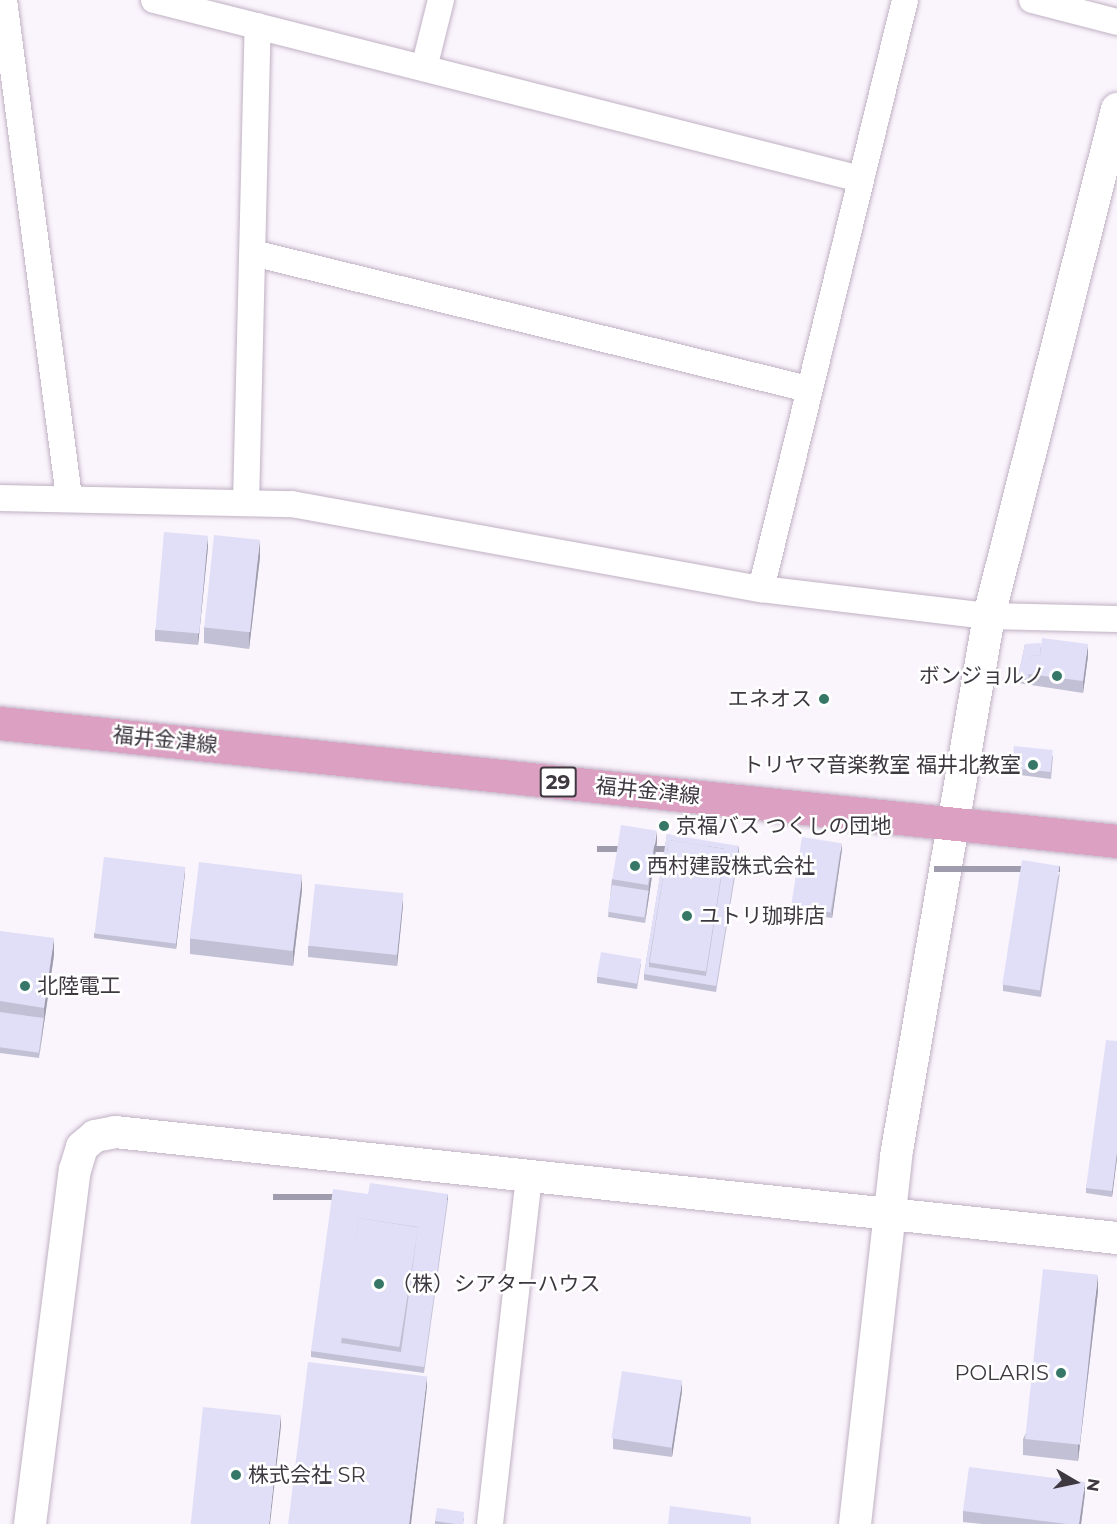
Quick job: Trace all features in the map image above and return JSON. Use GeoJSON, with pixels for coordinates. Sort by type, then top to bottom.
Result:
{"type":"FeatureCollection","features":[{"type":"Feature","properties":{"kind":"main road","name":"福井金津線"},"geometry":{"type":"LineString","coordinates":[[0,723],[1117,841]]}},
{"type":"Feature","properties":{"kind":"street"},"geometry":{"type":"LineString","coordinates":[[4,0],[69,497]]}},
{"type":"Feature","properties":{"kind":"street"},"geometry":{"type":"LineString","coordinates":[[154,0],[860,179]]}},
{"type":"Feature","properties":{"kind":"street"},"geometry":{"type":"LineString","coordinates":[[424,68],[441,0]]}},
{"type":"Feature","properties":{"kind":"street"},"geometry":{"type":"LineString","coordinates":[[761,589],[808,389],[905,0]]}},
{"type":"Feature","properties":{"kind":"street"},"geometry":{"type":"LineString","coordinates":[[1032,0],[1117,22]]}},
{"type":"Feature","properties":{"kind":"street"},"geometry":{"type":"LineString","coordinates":[[246,503],[258,26]]}},
{"type":"Feature","properties":{"kind":"street"},"geometry":{"type":"LineString","coordinates":[[855,1524],[890,1215],[951,823],[989,616],[1117,109]]}},
{"type":"Feature","properties":{"kind":"street"},"geometry":{"type":"LineString","coordinates":[[253,253],[808,389]]}},
{"type":"Feature","properties":{"kind":"street"},"geometry":{"type":"LineString","coordinates":[[0,498],[69,497],[292,504],[761,589],[989,616],[1117,619]]}},
{"type":"Feature","properties":{"kind":"street"},"geometry":{"type":"LineString","coordinates":[[30,1524],[75,1170],[82,1147],[95,1136],[115,1132],[1117,1238]]}},
{"type":"Feature","properties":{"kind":"street"},"geometry":{"type":"LineString","coordinates":[[490,1524],[529,1176]]}},
{"type":"Feature","properties":{"kind":"building"},"geometry":{"type":"Polygon","coordinates":[[[164,532],[208,536],[199,633],[155,630],[164,532]]]}},
{"type":"Feature","properties":{"kind":"building"},"geometry":{"type":"Polygon","coordinates":[[[214,535],[260,540],[250,632],[204,627],[214,535]]]}},
{"type":"Feature","properties":{"kind":"building","name":"ボンジョルノ"},"geometry":{"type":"Polygon","coordinates":[[[1042,638],[1088,644],[1083,681],[1028,674],[1031,655],[1040,656],[1042,638]]]}},
{"type":"Feature","properties":{"kind":"building"},"geometry":{"type":"Polygon","coordinates":[[[1041,643],[1040,656],[1031,655],[1028,679],[1018,677],[1025,644],[1041,643]]]}},
{"type":"Feature","properties":{"kind":"building","name":"トリヤマ音楽教室 福井北教室"},"geometry":{"type":"Polygon","coordinates":[[[1014,746],[1053,750],[1050,772],[1012,768],[1014,746]]]}},
{"type":"Feature","properties":{"kind":"building","name":"西村建設株式会社"},"geometry":{"type":"Polygon","coordinates":[[[621,825],[657,831],[648,885],[612,879],[621,825]]]}},
{"type":"Feature","properties":{"kind":"building"},"geometry":{"type":"Polygon","coordinates":[[[667,834],[739,846],[716,986],[644,974],[667,834]],[[669,840],[649,967],[706,976],[725,849],[669,840]]]}},
{"type":"Feature","properties":{"kind":"building"},"geometry":{"type":"Polygon","coordinates":[[[802,837],[842,843],[831,912],[791,906],[802,837]]]}},
{"type":"Feature","properties":{"kind":"building","name":"ユトリ珈琲店"},"geometry":{"type":"Polygon","coordinates":[[[669,840],[725,849],[706,971],[650,962],[669,840]]]}},
{"type":"Feature","properties":{"kind":"building"},"geometry":{"type":"Polygon","coordinates":[[[104,857],[185,867],[176,943],[95,933],[104,857]]]}},
{"type":"Feature","properties":{"kind":"building"},"geometry":{"type":"Polygon","coordinates":[[[1022,860],[1060,866],[1040,990],[1002,984],[1022,860]]]}},
{"type":"Feature","properties":{"kind":"building"},"geometry":{"type":"Polygon","coordinates":[[[199,862],[302,875],[293,951],[190,938],[199,862]]]}},
{"type":"Feature","properties":{"kind":"building"},"geometry":{"type":"Polygon","coordinates":[[[315,884],[404,893],[397,955],[309,946],[315,884]]]}},
{"type":"Feature","properties":{"kind":"building"},"geometry":{"type":"Polygon","coordinates":[[[612,885],[649,891],[644,917],[608,912],[612,885]]]}},
{"type":"Feature","properties":{"kind":"building","name":"北陸電工"},"geometry":{"type":"Polygon","coordinates":[[[0,931],[54,938],[44,1008],[0,1001],[0,931]]]}},
{"type":"Feature","properties":{"kind":"building"},"geometry":{"type":"Polygon","coordinates":[[[601,952],[641,959],[637,984],[597,977],[601,952]]]}},
{"type":"Feature","properties":{"kind":"building"},"geometry":{"type":"Polygon","coordinates":[[[0,1012],[44,1018],[39,1053],[0,1047],[0,1012]]]}},
{"type":"Feature","properties":{"kind":"building"},"geometry":{"type":"Polygon","coordinates":[[[1106,1040],[1117,1041],[1117,1152],[1112,1191],[1086,1188],[1106,1040]]]}},
{"type":"Feature","properties":{"kind":"building"},"geometry":{"type":"Polygon","coordinates":[[[370,1183],[448,1194],[424,1367],[311,1351],[333,1189],[368,1194],[370,1183]],[[359,1218],[341,1343],[401,1352],[418,1227],[359,1218]]]}},
{"type":"Feature","properties":{"kind":"building"},"geometry":{"type":"Polygon","coordinates":[[[359,1218],[418,1227],[399,1347],[340,1338],[359,1218]]]}},
{"type":"Feature","properties":{"kind":"building","name":"POLARIS"},"geometry":{"type":"Polygon","coordinates":[[[1043,1269],[1098,1275],[1080,1445],[1025,1439],[1043,1269]]]}},
{"type":"Feature","properties":{"kind":"building"},"geometry":{"type":"Polygon","coordinates":[[[308,1362],[427,1377],[409,1524],[288,1524],[308,1362]]]}},
{"type":"Feature","properties":{"kind":"building"},"geometry":{"type":"Polygon","coordinates":[[[622,1371],[682,1381],[672,1448],[611,1438],[622,1371]]]}},
{"type":"Feature","properties":{"kind":"building","name":"株式会社 SR"},"geometry":{"type":"Polygon","coordinates":[[[203,1407],[281,1415],[269,1524],[191,1524],[203,1407]]]}},
{"type":"Feature","properties":{"kind":"building"},"geometry":{"type":"Polygon","coordinates":[[[969,1467],[1085,1482],[1079,1524],[963,1511],[969,1467]]]}},
{"type":"Feature","properties":{"kind":"building"},"geometry":{"type":"Polygon","coordinates":[[[670,1506],[751,1517],[751,1524],[668,1524],[670,1506]]]}},
{"type":"Feature","properties":{"kind":"building"},"geometry":{"type":"Polygon","coordinates":[[[437,1508],[464,1512],[463,1524],[435,1521],[437,1508]]]}},
{"type":"Feature","properties":{"kind":"place","name":"ボンジョルノ"},"geometry":{"type":"Point","coordinates":[1057,676]}},
{"type":"Feature","properties":{"kind":"place","name":"エネオス"},"geometry":{"type":"Point","coordinates":[824,699]}},
{"type":"Feature","properties":{"kind":"place","name":"トリヤマ音楽教室 福井北教室"},"geometry":{"type":"Point","coordinates":[1033,765]}},
{"type":"Feature","properties":{"kind":"place","name":"京福バス つくしの団地"},"geometry":{"type":"Point","coordinates":[664,826]}},
{"type":"Feature","properties":{"kind":"place","name":"西村建設株式会社"},"geometry":{"type":"Point","coordinates":[635,866]}},
{"type":"Feature","properties":{"kind":"place","name":"ユトリ珈琲店"},"geometry":{"type":"Point","coordinates":[687,916]}},
{"type":"Feature","properties":{"kind":"place","name":"北陸電工"},"geometry":{"type":"Point","coordinates":[25,986]}},
{"type":"Feature","properties":{"kind":"place","name":"（株）シアターハウス"},"geometry":{"type":"Point","coordinates":[379,1284]}},
{"type":"Feature","properties":{"kind":"place","name":"POLARIS"},"geometry":{"type":"Point","coordinates":[1061,1373]}},
{"type":"Feature","properties":{"kind":"place","name":"株式会社 SR"},"geometry":{"type":"Point","coordinates":[236,1475]}}]}
